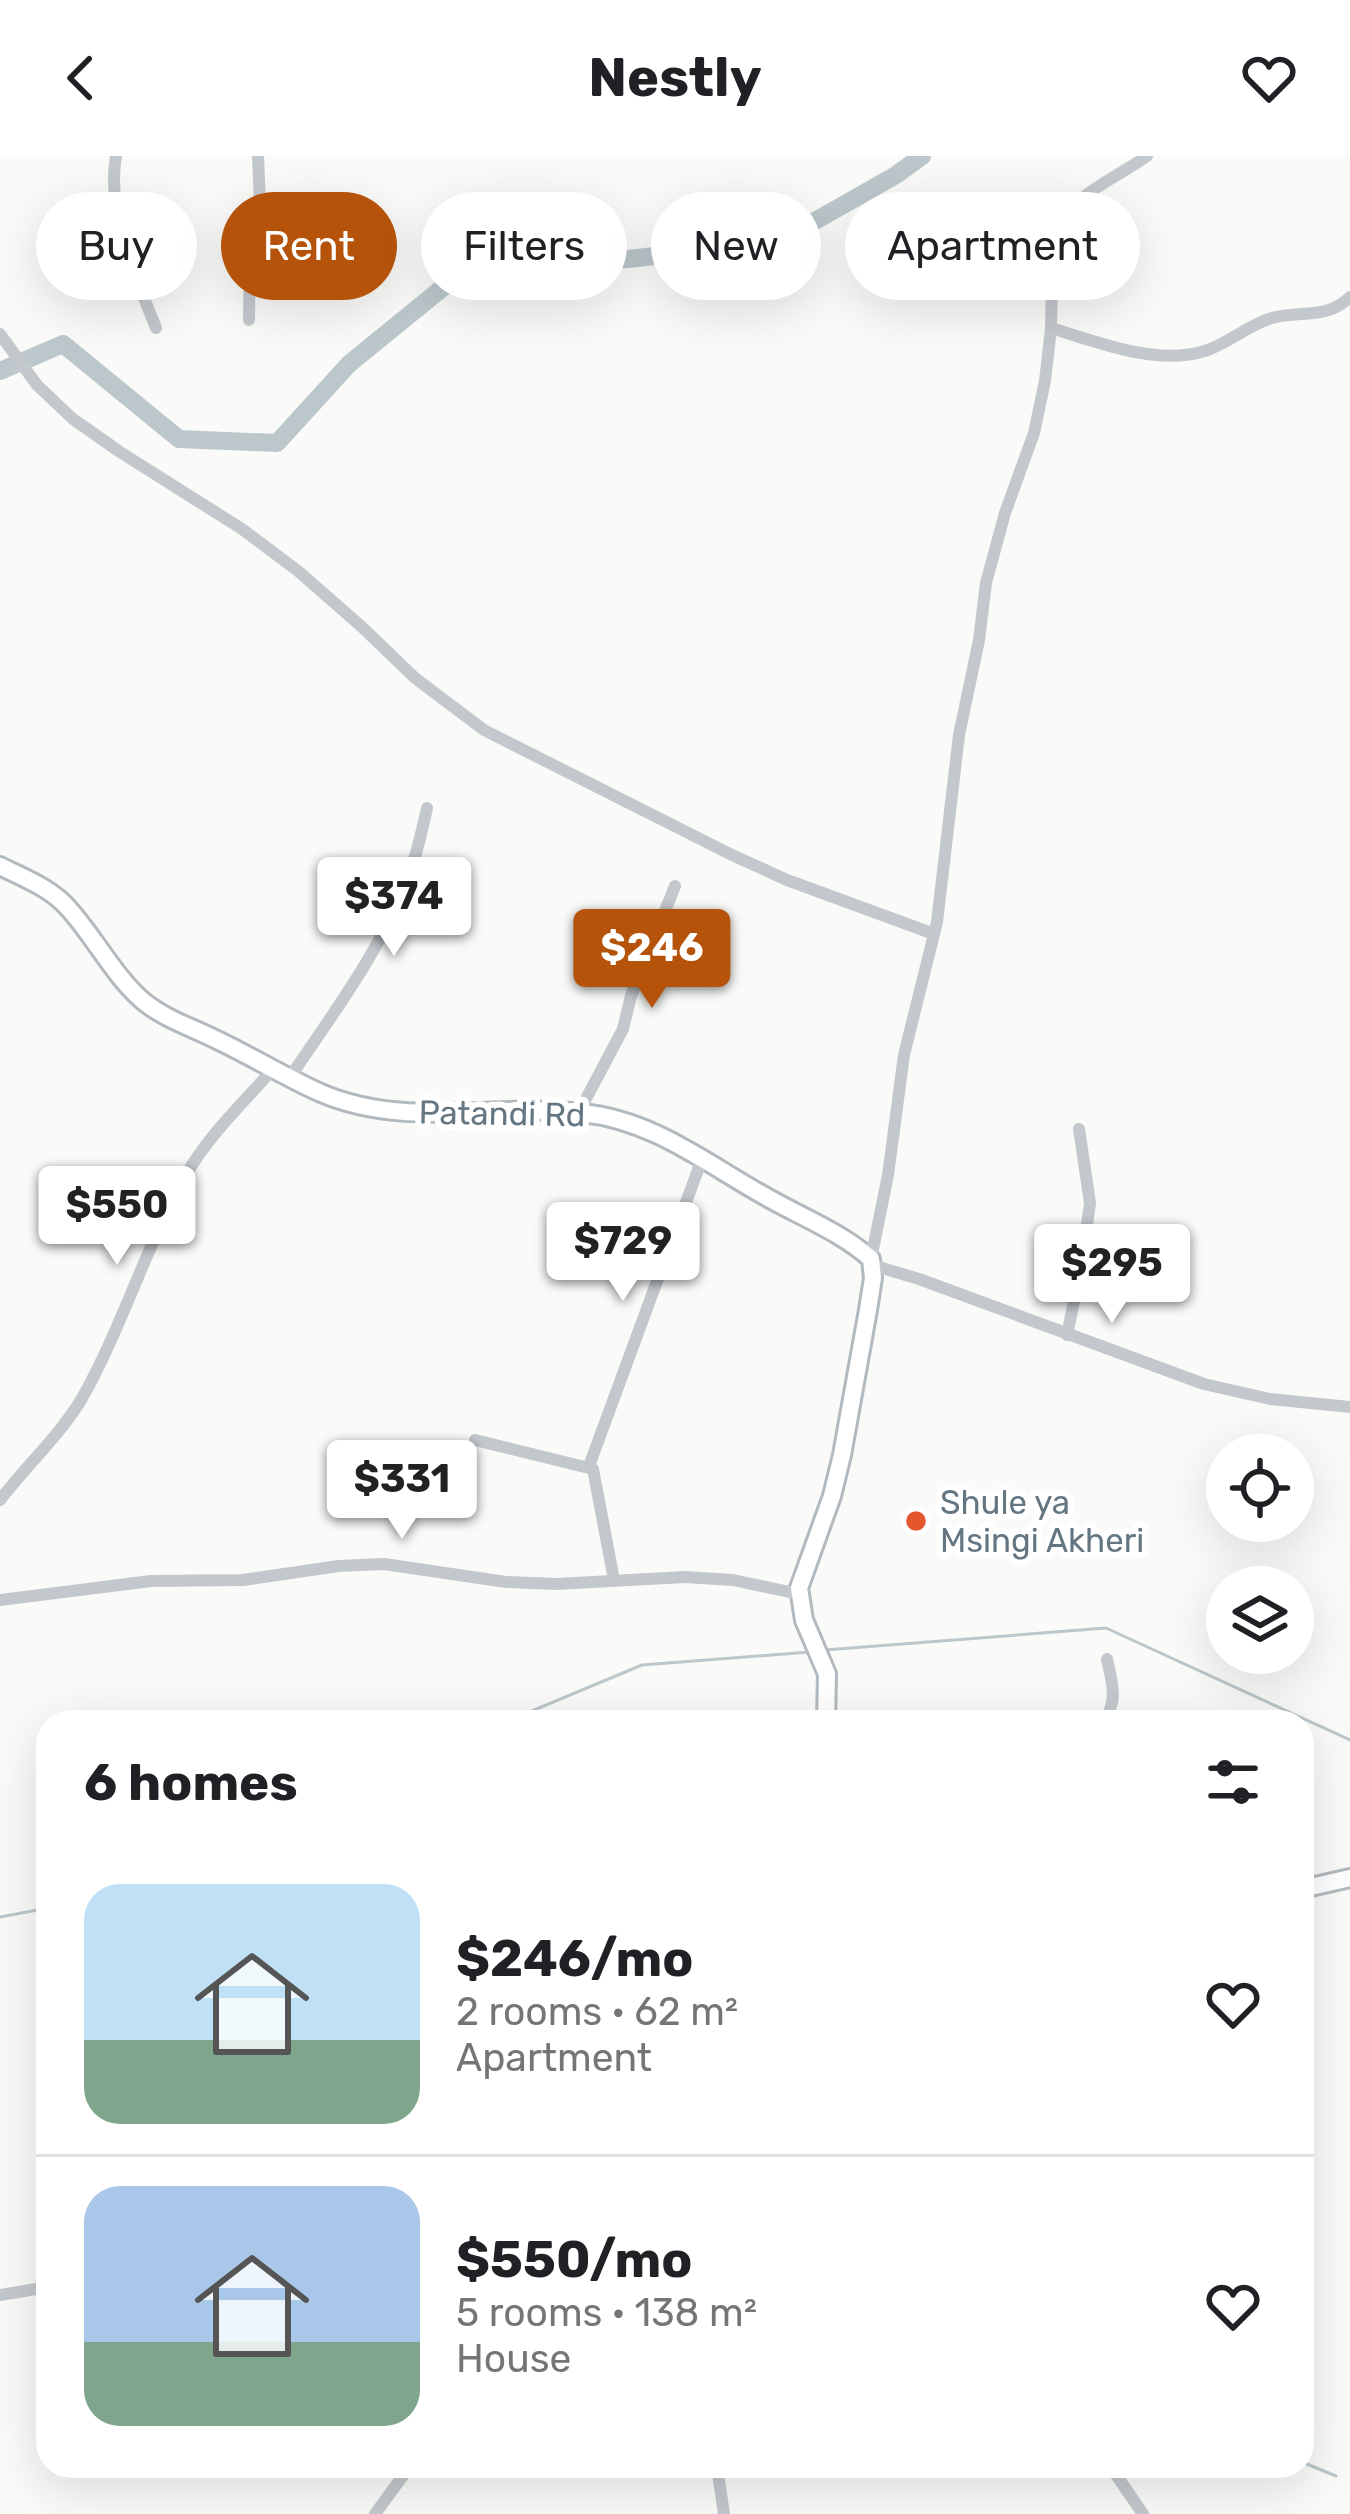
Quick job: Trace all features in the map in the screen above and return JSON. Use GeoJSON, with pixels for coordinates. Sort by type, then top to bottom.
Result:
{"type":"FeatureCollection","features":[{"type":"Feature","properties":{"kind":"street"},"geometry":{"type":"LineString","coordinates":[[116,156],[113,194],[156,328]]}},
{"type":"Feature","properties":{"kind":"street"},"geometry":{"type":"LineString","coordinates":[[249,320],[250,240],[260,206],[258,156]]}},
{"type":"Feature","properties":{"kind":"street"},"geometry":{"type":"LineString","coordinates":[[826,1710],[825,1667],[811,1640],[799,1594],[838,1472],[868,1310],[904,1055],[934,934],[959,735],[986,583],[1039,416],[1051,328],[1056,226],[1084,199],[1147,156]]}},
{"type":"Feature","properties":{"kind":"street"},"geometry":{"type":"LineString","coordinates":[[1051,328],[1111,346],[1181,356],[1226,343],[1276,316],[1334,310],[1350,297]]}},
{"type":"Feature","properties":{"kind":"street"},"geometry":{"type":"LineString","coordinates":[[0,334],[37,385],[73,418],[298,571],[415,678],[484,730],[749,863],[934,934]]}},
{"type":"Feature","properties":{"kind":"street"},"geometry":{"type":"LineString","coordinates":[[290,1077],[346,994],[392,912],[412,867],[427,808]]}},
{"type":"Feature","properties":{"kind":"street","name":"Patandi Rd"},"geometry":{"type":"LineString","coordinates":[[0,866],[54,894],[69,908],[145,1002],[332,1097],[379,1109],[467,1114],[579,1112],[638,1124],[849,1242],[872,1262]]}},
{"type":"Feature","properties":{"kind":"street"},"geometry":{"type":"LineString","coordinates":[[579,1112],[623,1029],[631,996],[675,886]]}},
{"type":"Feature","properties":{"kind":"street"},"geometry":{"type":"LineString","coordinates":[[0,1500],[80,1401],[191,1166],[272,1069]]}},
{"type":"Feature","properties":{"kind":"street"},"geometry":{"type":"LineString","coordinates":[[1067,1335],[1090,1203],[1079,1129]]}},
{"type":"Feature","properties":{"kind":"street"},"geometry":{"type":"LineString","coordinates":[[589,1466],[702,1159]]}},
{"type":"Feature","properties":{"kind":"street"},"geometry":{"type":"LineString","coordinates":[[872,1262],[1223,1389],[1350,1407]]}},
{"type":"Feature","properties":{"kind":"street"},"geometry":{"type":"LineString","coordinates":[[475,1440],[589,1466],[596,1472],[614,1580]]}},
{"type":"Feature","properties":{"kind":"street"},"geometry":{"type":"LineString","coordinates":[[0,1600],[151,1582],[243,1580],[384,1564],[506,1582],[717,1579],[799,1594]]}},
{"type":"Feature","properties":{"kind":"street"},"geometry":{"type":"LineString","coordinates":[[1107,1659],[1114,1696],[1110,1710]]}},
{"type":"Feature","properties":{"kind":"street"},"geometry":{"type":"LineString","coordinates":[[1314,1886],[1350,1878]]}},
{"type":"Feature","properties":{"kind":"street"},"geometry":{"type":"LineString","coordinates":[[0,2295],[36,2289]]}},
{"type":"Feature","properties":{"kind":"street"},"geometry":{"type":"LineString","coordinates":[[374,2514],[401,2478]]}},
{"type":"Feature","properties":{"kind":"street"},"geometry":{"type":"LineString","coordinates":[[719,2478],[724,2514]]}},
{"type":"Feature","properties":{"kind":"street"},"geometry":{"type":"LineString","coordinates":[[1118,2478],[1143,2514]]}},
{"type":"Feature","properties":{"kind":"waterway"},"geometry":{"type":"LineString","coordinates":[[0,371],[63,344],[179,439],[277,443],[349,364],[473,263],[628,259],[778,242],[922,156]]}},
{"type":"Feature","properties":{"kind":"waterway"},"geometry":{"type":"LineString","coordinates":[[825,1650],[1106,1628],[1285,1710]]}},
{"type":"Feature","properties":{"kind":"waterway"},"geometry":{"type":"LineString","coordinates":[[534,1710],[642,1665],[810,1652]]}},
{"type":"Feature","properties":{"kind":"waterway"},"geometry":{"type":"LineString","coordinates":[[1314,1723],[1350,1740]]}},
{"type":"Feature","properties":{"kind":"waterway"},"geometry":{"type":"LineString","coordinates":[[0,1917],[36,1910]]}},
{"type":"Feature","properties":{"kind":"waterway"},"geometry":{"type":"LineString","coordinates":[[1314,2467],[1336,2476]]}},
{"type":"Feature","properties":{"kind":"place","name":"Shule ya Msingi Akheri"},"geometry":{"type":"Point","coordinates":[916,1521]}}]}
